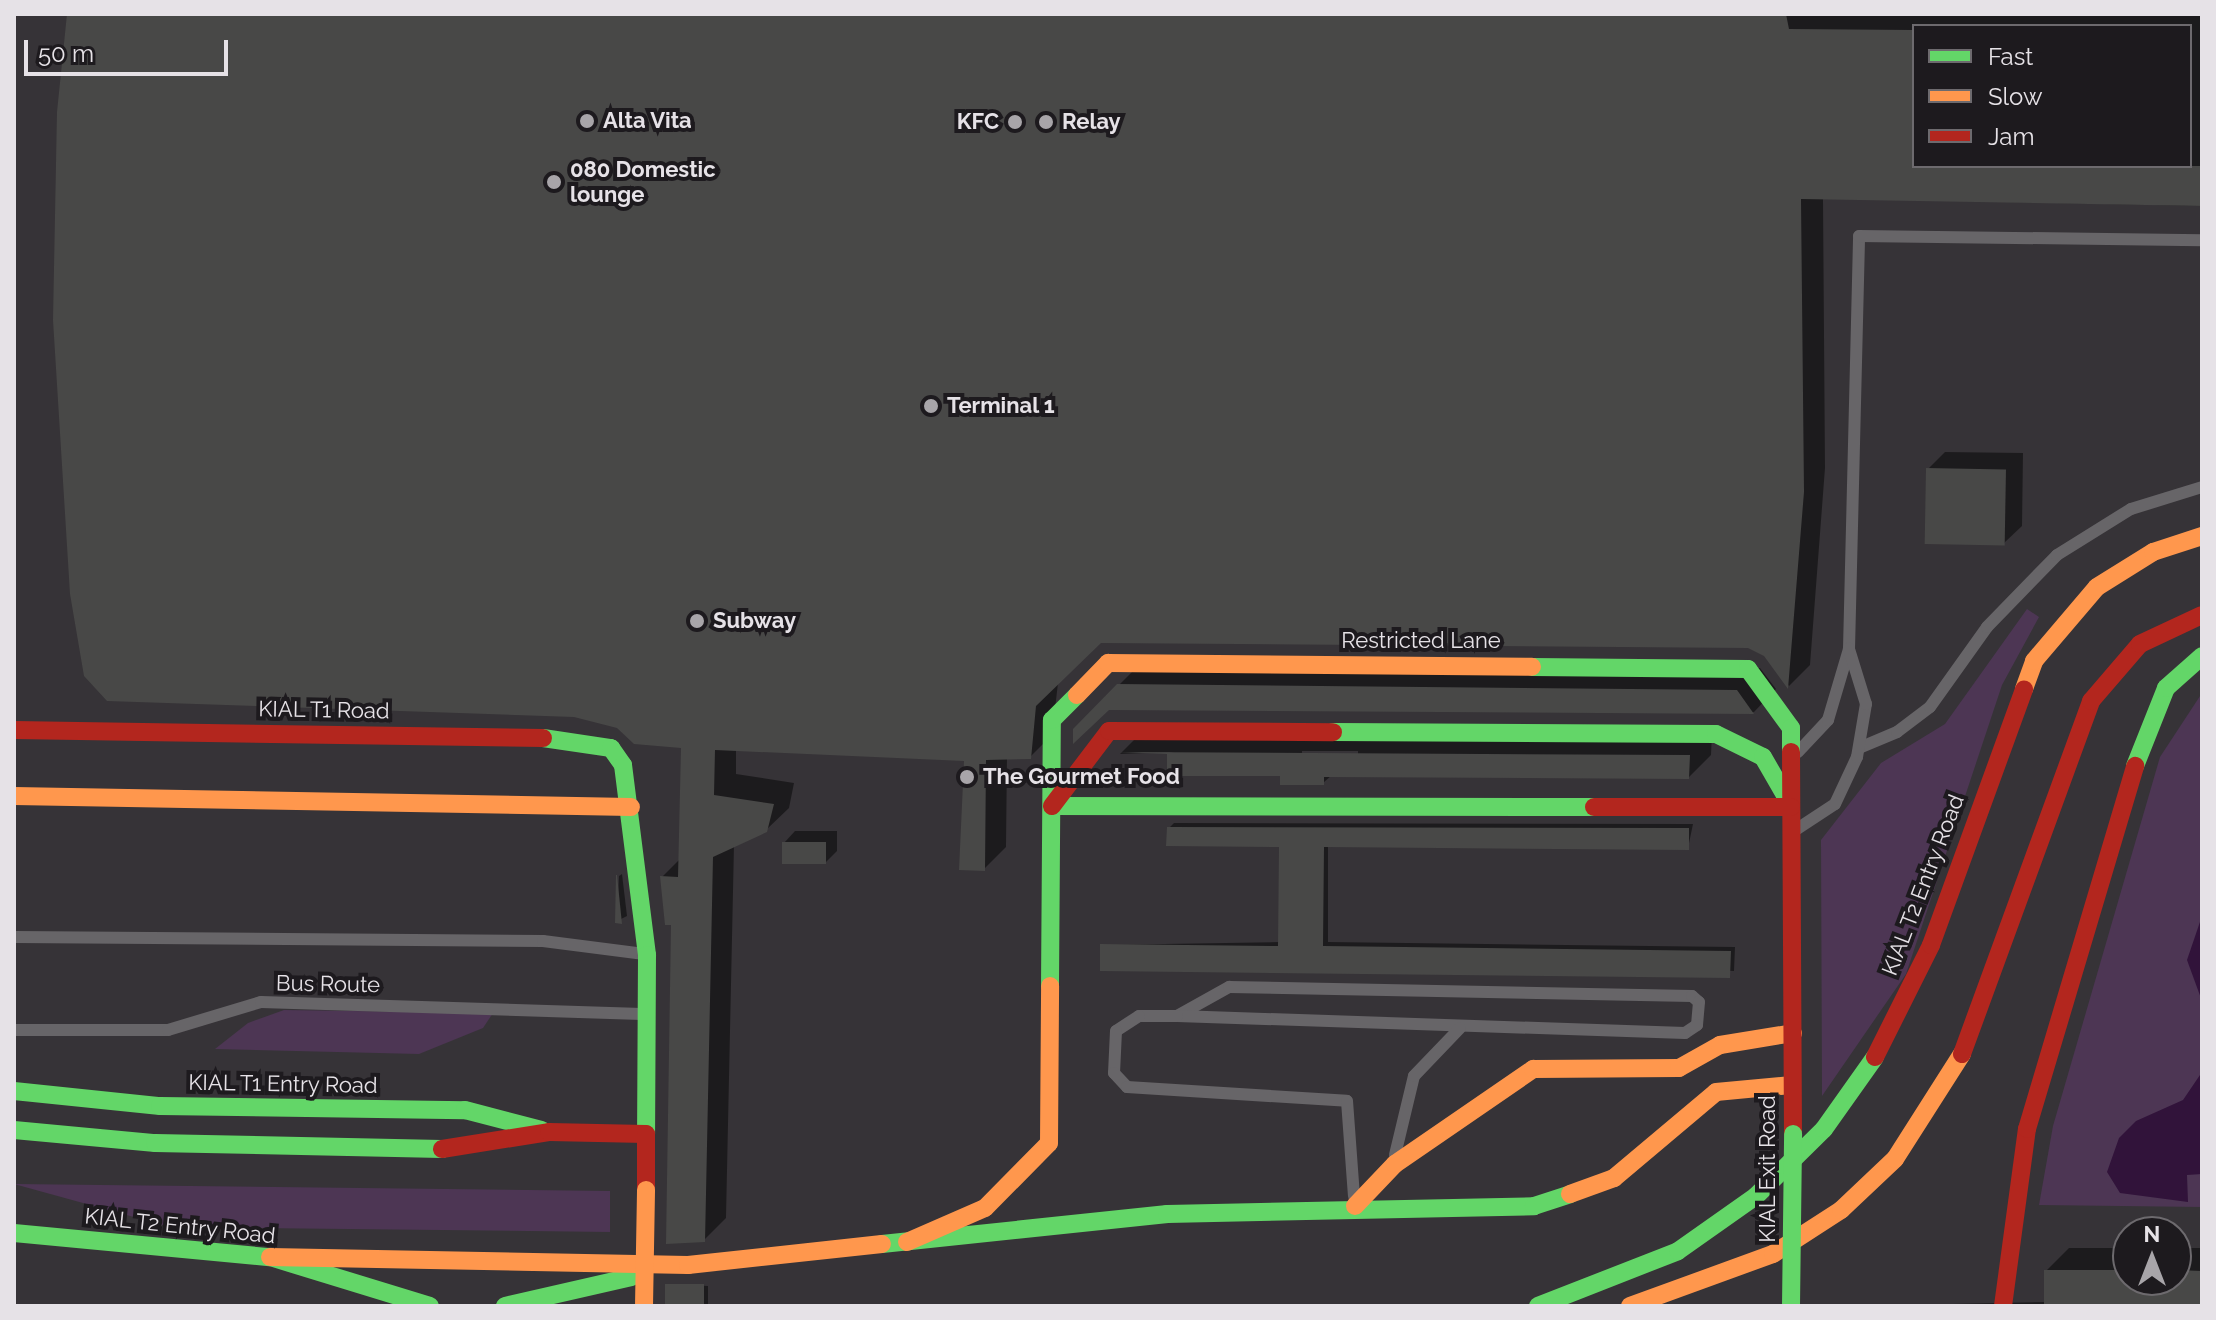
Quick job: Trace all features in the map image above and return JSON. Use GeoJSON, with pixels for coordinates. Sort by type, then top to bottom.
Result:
{"type":"FeatureCollection","features":[{"type":"Feature","properties":{"kind":"main road","name":"KIAL T2 Entry Road"},"geometry":{"type":"LineString","coordinates":[[1538,1306],[1678,1251],[1756,1196],[1824,1129],[1879,1051],[1931,945],[2034,661],[2097,587],[2153,552],[2202,536]]}},
{"type":"Feature","properties":{"kind":"main road"},"geometry":{"type":"LineString","coordinates":[[1630,1306],[1773,1254],[1841,1210],[1917,1132],[1968,1042],[2091,701],[2140,644],[2202,615]]}},
{"type":"Feature","properties":{"kind":"main road"},"geometry":{"type":"LineString","coordinates":[[2003,1306],[2027,1129],[2149,719],[2166,688],[2202,656]]}},
{"type":"Feature","properties":{"kind":"main road","name":"Restricted Lane"},"geometry":{"type":"LineString","coordinates":[[1052,806],[1052,720],[1108,663],[1748,669],[1791,728],[1791,833]]}},
{"type":"Feature","properties":{"kind":"main road","name":"KIAL T1 Road"},"geometry":{"type":"LineString","coordinates":[[14,730],[573,738],[611,748],[623,765],[631,807]]}},
{"type":"Feature","properties":{"kind":"main road"},"geometry":{"type":"LineString","coordinates":[[907,1242],[985,1208],[1049,1143],[1052,806],[1109,731],[1716,734],[1763,757],[1791,807],[1052,806]]}},
{"type":"Feature","properties":{"kind":"main road"},"geometry":{"type":"LineString","coordinates":[[14,796],[631,807],[647,955],[644,1306]]}},
{"type":"Feature","properties":{"kind":"main road","name":"KIAL Exit Road"},"geometry":{"type":"LineString","coordinates":[[1791,833],[1791,1306]]}},
{"type":"Feature","properties":{"kind":"main road"},"geometry":{"type":"LineString","coordinates":[[1355,1206],[1395,1164],[1533,1069],[1679,1068],[1720,1045],[1793,1033]]}},
{"type":"Feature","properties":{"kind":"main road"},"geometry":{"type":"LineString","coordinates":[[505,1306],[688,1265],[1167,1214],[1355,1206],[1506,1209],[1563,1200],[1636,1163],[1716,1092],[1792,1085]]}},
{"type":"Feature","properties":{"kind":"main road","name":"KIAL T1 Entry Road"},"geometry":{"type":"LineString","coordinates":[[14,1091],[160,1106],[465,1110],[549,1132]]}},
{"type":"Feature","properties":{"kind":"main road","name":"KIAL T1 Entry Road"},"geometry":{"type":"LineString","coordinates":[[14,1130],[155,1143],[466,1150],[549,1132],[646,1134]]}},
{"type":"Feature","properties":{"kind":"main road","name":"KIAL T2 Entry Road"},"geometry":{"type":"LineString","coordinates":[[14,1233],[270,1257],[430,1306]]}},
{"type":"Feature","properties":{"kind":"main road"},"geometry":{"type":"LineString","coordinates":[[270,1257],[688,1265]]}},
{"type":"Feature","properties":{"kind":"lane"},"geometry":{"type":"LineString","coordinates":[[1790,760],[1828,720],[1849,649],[1859,236],[2202,240]]}},
{"type":"Feature","properties":{"kind":"lane"},"geometry":{"type":"LineString","coordinates":[[1859,748],[1930,707],[1987,627],[2057,555],[2131,509],[2202,487]]}},
{"type":"Feature","properties":{"kind":"lane"},"geometry":{"type":"LineString","coordinates":[[1791,833],[1835,804],[1859,748],[1866,704],[1849,649]]}},
{"type":"Feature","properties":{"kind":"lane"},"geometry":{"type":"LineString","coordinates":[[14,937],[543,941],[647,955]]}},
{"type":"Feature","properties":{"kind":"lane"},"geometry":{"type":"LineString","coordinates":[[1177,1016],[1229,987],[1692,996],[1701,1014],[1685,1033],[1460,1028],[1177,1016],[1127,1020],[1111,1050],[1114,1073],[1127,1087],[1347,1101],[1355,1206]]}},
{"type":"Feature","properties":{"kind":"lane","name":"Bus Route"},"geometry":{"type":"LineString","coordinates":[[14,1030],[168,1030],[261,1002],[646,1014]]}},
{"type":"Feature","properties":{"kind":"lane"},"geometry":{"type":"LineString","coordinates":[[1395,1164],[1403,1099],[1414,1076],[1460,1028]]}},
{"type":"Feature","properties":{"kind":"shaded area"},"geometry":{"type":"Polygon","coordinates":[[[2027,609],[2039,617],[2002,685],[1906,974],[1822,1096],[1821,840],[1881,763],[1945,724],[2027,609]]]}},
{"type":"Feature","properties":{"kind":"shaded area"},"geometry":{"type":"Polygon","coordinates":[[[2202,693],[2202,1207],[2039,1205],[2053,1126],[2160,757],[2202,693]]]}},
{"type":"Feature","properties":{"kind":"shaded area"},"geometry":{"type":"Polygon","coordinates":[[[2202,916],[2202,1001],[2187,960],[2202,916]]]}},
{"type":"Feature","properties":{"kind":"shaded area"},"geometry":{"type":"Polygon","coordinates":[[[284,1010],[493,1013],[483,1028],[419,1054],[215,1049],[248,1023],[284,1010]]]}},
{"type":"Feature","properties":{"kind":"shaded area"},"geometry":{"type":"Polygon","coordinates":[[[2202,1072],[2202,1174],[2187,1175],[2188,1202],[2120,1193],[2107,1172],[2119,1138],[2136,1121],[2183,1100],[2202,1072]]]}},
{"type":"Feature","properties":{"kind":"shaded area"},"geometry":{"type":"Polygon","coordinates":[[[14,1184],[610,1191],[610,1232],[170,1227],[14,1184]]]}},
{"type":"Feature","properties":{"kind":"building","name":"Terminal 1"},"geometry":{"type":"Polygon","coordinates":[[[67,14],[1786,14],[1789,29],[1912,30],[1912,168],[2202,166],[2202,206],[1801,199],[1804,492],[1788,689],[1764,656],[1748,648],[1101,643],[1036,706],[1031,759],[986,760],[985,871],[959,870],[964,761],[715,750],[714,795],[774,804],[767,832],[713,857],[705,1242],[666,1244],[671,925],[665,925],[660,876],[678,877],[681,748],[634,744],[617,728],[574,717],[107,701],[84,676],[70,594],[53,320],[57,112],[67,14]]]}},
{"type":"Feature","properties":{"kind":"building"},"geometry":{"type":"Polygon","coordinates":[[[1926,468],[2006,469],[2005,545],[1925,544],[1926,468]]]}},
{"type":"Feature","properties":{"kind":"building"},"geometry":{"type":"Polygon","coordinates":[[[1117,684],[1737,690],[1754,714],[1109,710],[1073,744],[1073,729],[1117,684]]]}},
{"type":"Feature","properties":{"kind":"building"},"geometry":{"type":"Polygon","coordinates":[[[1119,752],[1690,755],[1689,779],[1324,777],[1324,785],[1280,785],[1280,776],[1167,776],[1167,754],[1119,752]]]}},
{"type":"Feature","properties":{"kind":"building"},"geometry":{"type":"Polygon","coordinates":[[[1167,827],[1689,828],[1689,850],[1324,847],[1323,946],[1731,951],[1730,978],[1100,971],[1100,944],[1278,946],[1279,847],[1166,846],[1167,827]]]}},
{"type":"Feature","properties":{"kind":"building"},"geometry":{"type":"Polygon","coordinates":[[[782,842],[826,842],[826,864],[782,864],[782,842]]]}},
{"type":"Feature","properties":{"kind":"building"},"geometry":{"type":"Polygon","coordinates":[[[617,875],[622,924],[615,923],[617,875]]]}},
{"type":"Feature","properties":{"kind":"building"},"geometry":{"type":"Polygon","coordinates":[[[2044,1270],[2112,1270],[2112,1296],[2192,1296],[2192,1271],[2202,1271],[2202,1306],[2044,1306],[2044,1270]]]}},
{"type":"Feature","properties":{"kind":"building"},"geometry":{"type":"Polygon","coordinates":[[[665,1284],[704,1284],[704,1306],[665,1306],[665,1284]]]}},
{"type":"Feature","properties":{"kind":"traffic: fast"},"geometry":{"type":"LineString","coordinates":[[2135,766],[2166,688],[2202,656]]}},
{"type":"Feature","properties":{"kind":"traffic: fast"},"geometry":{"type":"LineString","coordinates":[[1532,667],[1748,669],[1791,728],[1791,752]]}},
{"type":"Feature","properties":{"kind":"traffic: fast"},"geometry":{"type":"LineString","coordinates":[[1050,986],[1052,720],[1077,695]]}},
{"type":"Feature","properties":{"kind":"traffic: fast"},"geometry":{"type":"LineString","coordinates":[[1333,732],[1716,734],[1763,757],[1789,802]]}},
{"type":"Feature","properties":{"kind":"traffic: fast"},"geometry":{"type":"LineString","coordinates":[[543,738],[611,748],[623,765],[647,955],[646,1134]]}},
{"type":"Feature","properties":{"kind":"traffic: fast"},"geometry":{"type":"LineString","coordinates":[[1052,806],[1594,807]]}},
{"type":"Feature","properties":{"kind":"traffic: fast"},"geometry":{"type":"LineString","coordinates":[[1538,1306],[1678,1251],[1756,1196],[1824,1129],[1875,1057]]}},
{"type":"Feature","properties":{"kind":"traffic: fast"},"geometry":{"type":"LineString","coordinates":[[14,1091],[160,1106],[465,1110],[541,1130]]}},
{"type":"Feature","properties":{"kind":"traffic: fast"},"geometry":{"type":"LineString","coordinates":[[14,1130],[155,1143],[442,1149]]}},
{"type":"Feature","properties":{"kind":"traffic: fast"},"geometry":{"type":"LineString","coordinates":[[1791,1306],[1793,1134]]}},
{"type":"Feature","properties":{"kind":"traffic: fast"},"geometry":{"type":"LineString","coordinates":[[882,1244],[1167,1214],[1534,1206],[1570,1194]]}},
{"type":"Feature","properties":{"kind":"traffic: fast"},"geometry":{"type":"LineString","coordinates":[[14,1233],[270,1257],[430,1306]]}},
{"type":"Feature","properties":{"kind":"traffic: fast"},"geometry":{"type":"LineString","coordinates":[[505,1306],[632,1277]]}},
{"type":"Feature","properties":{"kind":"traffic: slow"},"geometry":{"type":"LineString","coordinates":[[2024,689],[2034,661],[2097,587],[2153,552],[2202,536]]}},
{"type":"Feature","properties":{"kind":"traffic: slow"},"geometry":{"type":"LineString","coordinates":[[1077,695],[1108,663],[1532,667]]}},
{"type":"Feature","properties":{"kind":"traffic: slow"},"geometry":{"type":"LineString","coordinates":[[14,796],[631,807]]}},
{"type":"Feature","properties":{"kind":"traffic: slow"},"geometry":{"type":"LineString","coordinates":[[907,1242],[985,1208],[1049,1143],[1050,986]]}},
{"type":"Feature","properties":{"kind":"traffic: slow"},"geometry":{"type":"LineString","coordinates":[[1355,1206],[1395,1164],[1533,1069],[1679,1068],[1720,1045],[1793,1033]]}},
{"type":"Feature","properties":{"kind":"traffic: slow"},"geometry":{"type":"LineString","coordinates":[[1630,1306],[1773,1254],[1841,1210],[1895,1159],[1962,1054]]}},
{"type":"Feature","properties":{"kind":"traffic: slow"},"geometry":{"type":"LineString","coordinates":[[1570,1194],[1614,1178],[1716,1092],[1792,1085]]}},
{"type":"Feature","properties":{"kind":"traffic: slow"},"geometry":{"type":"LineString","coordinates":[[644,1306],[646,1190]]}},
{"type":"Feature","properties":{"kind":"traffic: slow"},"geometry":{"type":"LineString","coordinates":[[270,1257],[688,1265],[882,1244]]}},
{"type":"Feature","properties":{"kind":"traffic: jam"},"geometry":{"type":"LineString","coordinates":[[1962,1054],[2091,701],[2140,644],[2202,615]]}},
{"type":"Feature","properties":{"kind":"traffic: jam"},"geometry":{"type":"LineString","coordinates":[[1875,1057],[1931,945],[2024,689]]}},
{"type":"Feature","properties":{"kind":"traffic: jam"},"geometry":{"type":"LineString","coordinates":[[14,730],[543,738]]}},
{"type":"Feature","properties":{"kind":"traffic: jam"},"geometry":{"type":"LineString","coordinates":[[1052,806],[1109,731],[1333,732]]}},
{"type":"Feature","properties":{"kind":"traffic: jam"},"geometry":{"type":"LineString","coordinates":[[1791,752],[1793,1134]]}},
{"type":"Feature","properties":{"kind":"traffic: jam"},"geometry":{"type":"LineString","coordinates":[[2003,1306],[2027,1129],[2135,766]]}},
{"type":"Feature","properties":{"kind":"traffic: jam"},"geometry":{"type":"LineString","coordinates":[[1594,807],[1791,807]]}},
{"type":"Feature","properties":{"kind":"traffic: jam"},"geometry":{"type":"LineString","coordinates":[[442,1149],[549,1132],[646,1134],[646,1190]]}},
{"type":"Feature","properties":{"kind":"place","name":"Alta Vita"},"geometry":{"type":"Point","coordinates":[587,121]}},
{"type":"Feature","properties":{"kind":"place","name":"KFC"},"geometry":{"type":"Point","coordinates":[1015,122]}},
{"type":"Feature","properties":{"kind":"place","name":"Relay"},"geometry":{"type":"Point","coordinates":[1046,122]}},
{"type":"Feature","properties":{"kind":"place","name":"080 Domestic lounge"},"geometry":{"type":"Point","coordinates":[554,182]}},
{"type":"Feature","properties":{"kind":"place","name":"Terminal 1"},"geometry":{"type":"Point","coordinates":[931,406]}},
{"type":"Feature","properties":{"kind":"place","name":"Subway"},"geometry":{"type":"Point","coordinates":[697,621]}},
{"type":"Feature","properties":{"kind":"place","name":"The Gourmet Food"},"geometry":{"type":"Point","coordinates":[967,777]}}]}
